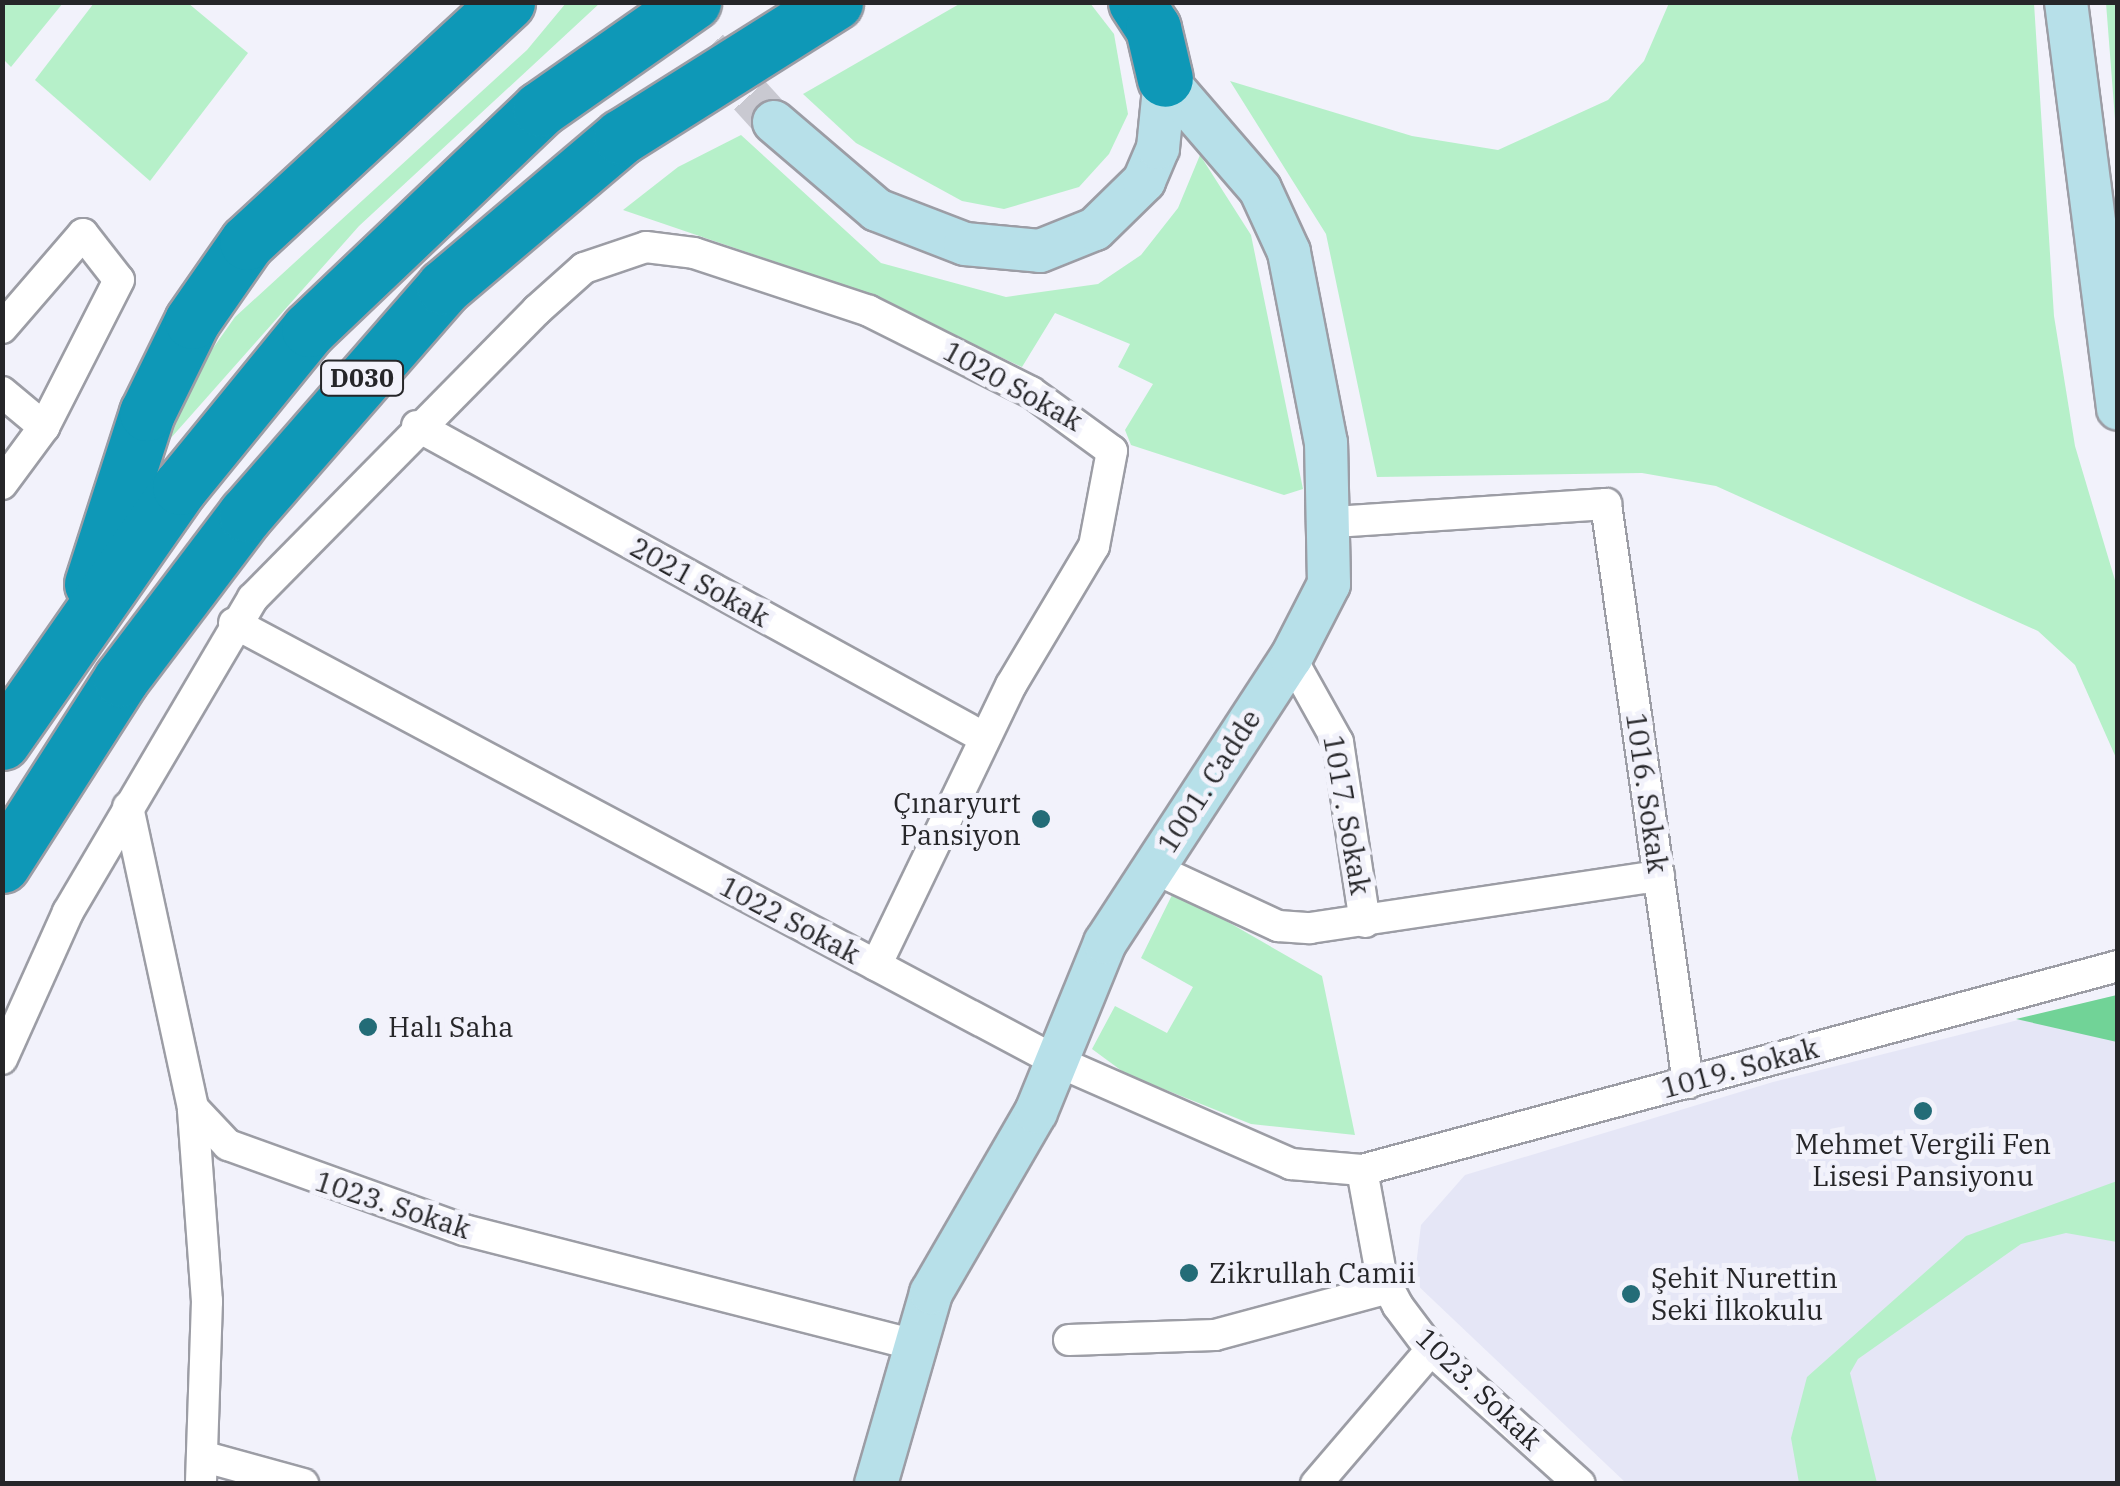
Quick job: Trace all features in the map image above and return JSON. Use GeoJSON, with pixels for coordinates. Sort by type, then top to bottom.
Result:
{"type":"FeatureCollection","features":[{"type":"Feature","properties":{"kind":"highway"},"geometry":{"type":"LineString","coordinates":[[78,628],[147,413],[192,321],[248,242],[507,2]]}},
{"type":"Feature","properties":{"kind":"highway","name":"D030"},"geometry":{"type":"LineString","coordinates":[[2,742],[78,628],[309,328],[540,110],[693,2]]}},
{"type":"Feature","properties":{"kind":"highway","name":"D030"},"geometry":{"type":"LineString","coordinates":[[2,865],[121,679],[246,514],[444,287],[621,137],[834,2]]}},
{"type":"Feature","properties":{"kind":"highway"},"geometry":{"type":"LineString","coordinates":[[1136,2],[1154,28],[1165,78]]}},
{"type":"Feature","properties":{"kind":"highway"},"geometry":{"type":"LineString","coordinates":[[1165,78],[1181,2]]}},
{"type":"Feature","properties":{"kind":"main road"},"geometry":{"type":"LineString","coordinates":[[2066,2],[2118,409]]}},
{"type":"Feature","properties":{"kind":"main road"},"geometry":{"type":"LineString","coordinates":[[774,122],[876,210],[965,244],[1040,251],[1095,229],[1144,181],[1158,148],[1165,78]]}},
{"type":"Feature","properties":{"kind":"main road","name":"1001. Cadde"},"geometry":{"type":"LineString","coordinates":[[876,1484],[911,1344],[961,1233],[1036,1112],[1105,943],[1321,609],[1334,522],[1304,326],[1275,214],[1165,78]]}},
{"type":"Feature","properties":{"kind":"street"},"geometry":{"type":"LineString","coordinates":[[2,328],[82,234],[119,280],[44,428],[2,484]]}},
{"type":"Feature","properties":{"kind":"street","name":"1020 Sokak"},"geometry":{"type":"LineString","coordinates":[[2,1059],[128,807],[234,624],[417,426],[584,268],[646,247],[694,253],[868,310],[1032,392],[1102,437],[1112,450],[1112,485],[1094,546],[984,737],[876,965]]}},
{"type":"Feature","properties":{"kind":"street"},"geometry":{"type":"LineString","coordinates":[[2,392],[44,428]]}},
{"type":"Feature","properties":{"kind":"street","name":"2021 Sokak"},"geometry":{"type":"LineString","coordinates":[[417,426],[984,737]]}},
{"type":"Feature","properties":{"kind":"street","name":"1016. Sokak"},"geometry":{"type":"LineString","coordinates":[[1334,522],[1606,504],[1688,1083]]}},
{"type":"Feature","properties":{"kind":"street","name":"1022 Sokak"},"geometry":{"type":"LineString","coordinates":[[234,624],[1054,1060],[1255,1152],[1362,1170]]}},
{"type":"Feature","properties":{"kind":"street","name":"1017. Sokak"},"geometry":{"type":"LineString","coordinates":[[1291,658],[1338,742],[1366,922]]}},
{"type":"Feature","properties":{"kind":"street"},"geometry":{"type":"LineString","coordinates":[[128,807],[193,1108],[207,1301],[203,1470],[303,1484]]}},
{"type":"Feature","properties":{"kind":"street"},"geometry":{"type":"LineString","coordinates":[[1152,868],[1278,926],[1366,922],[1658,876]]}},
{"type":"Feature","properties":{"kind":"street","name":"1019. Sokak"},"geometry":{"type":"LineString","coordinates":[[1362,1170],[2118,966]]}},
{"type":"Feature","properties":{"kind":"street","name":"1023. Sokak"},"geometry":{"type":"LineString","coordinates":[[193,1108],[207,1130],[266,1163],[464,1230],[911,1344]]}},
{"type":"Feature","properties":{"kind":"street","name":"1023. Sokak"},"geometry":{"type":"LineString","coordinates":[[1362,1170],[1386,1289],[1431,1350],[1580,1484]]}},
{"type":"Feature","properties":{"kind":"street"},"geometry":{"type":"LineString","coordinates":[[1069,1340],[1215,1335],[1386,1289]]}},
{"type":"Feature","properties":{"kind":"street"},"geometry":{"type":"LineString","coordinates":[[1316,1484],[1431,1350]]}},
{"type":"Feature","properties":{"kind":"shaded area"},"geometry":{"type":"Polygon","coordinates":[[[2117,995],[2117,1483],[1626,1483],[1414,1282],[1421,1225],[1465,1175],[1773,1082],[2117,995]]]}},
{"type":"Feature","properties":{"kind":"green space"},"geometry":{"type":"Polygon","coordinates":[[[3,2],[63,3],[11,67],[3,59],[3,2]]]}},
{"type":"Feature","properties":{"kind":"green space"},"geometry":{"type":"Polygon","coordinates":[[[94,3],[188,3],[248,53],[150,181],[35,80],[94,3]]]}},
{"type":"Feature","properties":{"kind":"green space"},"geometry":{"type":"Polygon","coordinates":[[[566,3],[600,3],[359,226],[170,439],[194,375],[235,317],[527,50],[566,3]]]}},
{"type":"Feature","properties":{"kind":"green space"},"geometry":{"type":"Polygon","coordinates":[[[961,3],[1090,3],[1114,34],[1128,114],[1109,154],[1079,187],[1004,209],[962,201],[856,143],[803,94],[961,3]]]}},
{"type":"Feature","properties":{"kind":"green space"},"geometry":{"type":"Polygon","coordinates":[[[1669,3],[2034,3],[2054,316],[2075,446],[2117,587],[2117,760],[2075,665],[2038,631],[1716,486],[1642,473],[1377,477],[1326,234],[1230,81],[1412,136],[1498,150],[1608,100],[1644,61],[1669,3]]]}},
{"type":"Feature","properties":{"kind":"green space"},"geometry":{"type":"Polygon","coordinates":[[[2106,3],[2117,3],[2117,155],[2115,119],[2106,3]]]}},
{"type":"Feature","properties":{"kind":"green space"},"geometry":{"type":"Polygon","coordinates":[[[741,135],[881,263],[1006,297],[1098,284],[1141,255],[1178,208],[1200,155],[1251,235],[1303,489],[1284,495],[1131,445],[1125,430],[1153,384],[1118,367],[1130,344],[1055,313],[1022,367],[855,289],[623,210],[678,167],[741,135]]]}},
{"type":"Feature","properties":{"kind":"green space"},"geometry":{"type":"Polygon","coordinates":[[[1174,891],[1322,976],[1355,1135],[1251,1124],[1126,1074],[1092,1049],[1115,1006],[1167,1033],[1193,987],[1141,958],[1174,891]]]}},
{"type":"Feature","properties":{"kind":"green space"},"geometry":{"type":"Polygon","coordinates":[[[2117,995],[2117,1042],[2016,1019],[2117,995]]]}},
{"type":"Feature","properties":{"kind":"green space"},"geometry":{"type":"Polygon","coordinates":[[[2117,1181],[2117,1242],[2066,1233],[2021,1244],[1858,1359],[1850,1373],[1877,1483],[1799,1483],[1791,1438],[1807,1377],[1966,1236],[2117,1181]]]}},
{"type":"Feature","properties":{"kind":"tunnel"},"geometry":{"type":"LineString","coordinates":[[665,2],[774,122]]}},
{"type":"Feature","properties":{"kind":"place","name":"Çınaryurt Pansiyon"},"geometry":{"type":"Point","coordinates":[1041,819]}},
{"type":"Feature","properties":{"kind":"place","name":"Halı Saha"},"geometry":{"type":"Point","coordinates":[368,1027]}},
{"type":"Feature","properties":{"kind":"place","name":"Mehmet Vergili Fen Lisesi Pansiyonu"},"geometry":{"type":"Point","coordinates":[1923,1111]}},
{"type":"Feature","properties":{"kind":"place","name":"Zikrullah Camii"},"geometry":{"type":"Point","coordinates":[1189,1273]}},
{"type":"Feature","properties":{"kind":"place","name":"Şehit Nurettin Seki İlkokulu"},"geometry":{"type":"Point","coordinates":[1631,1294]}}]}
